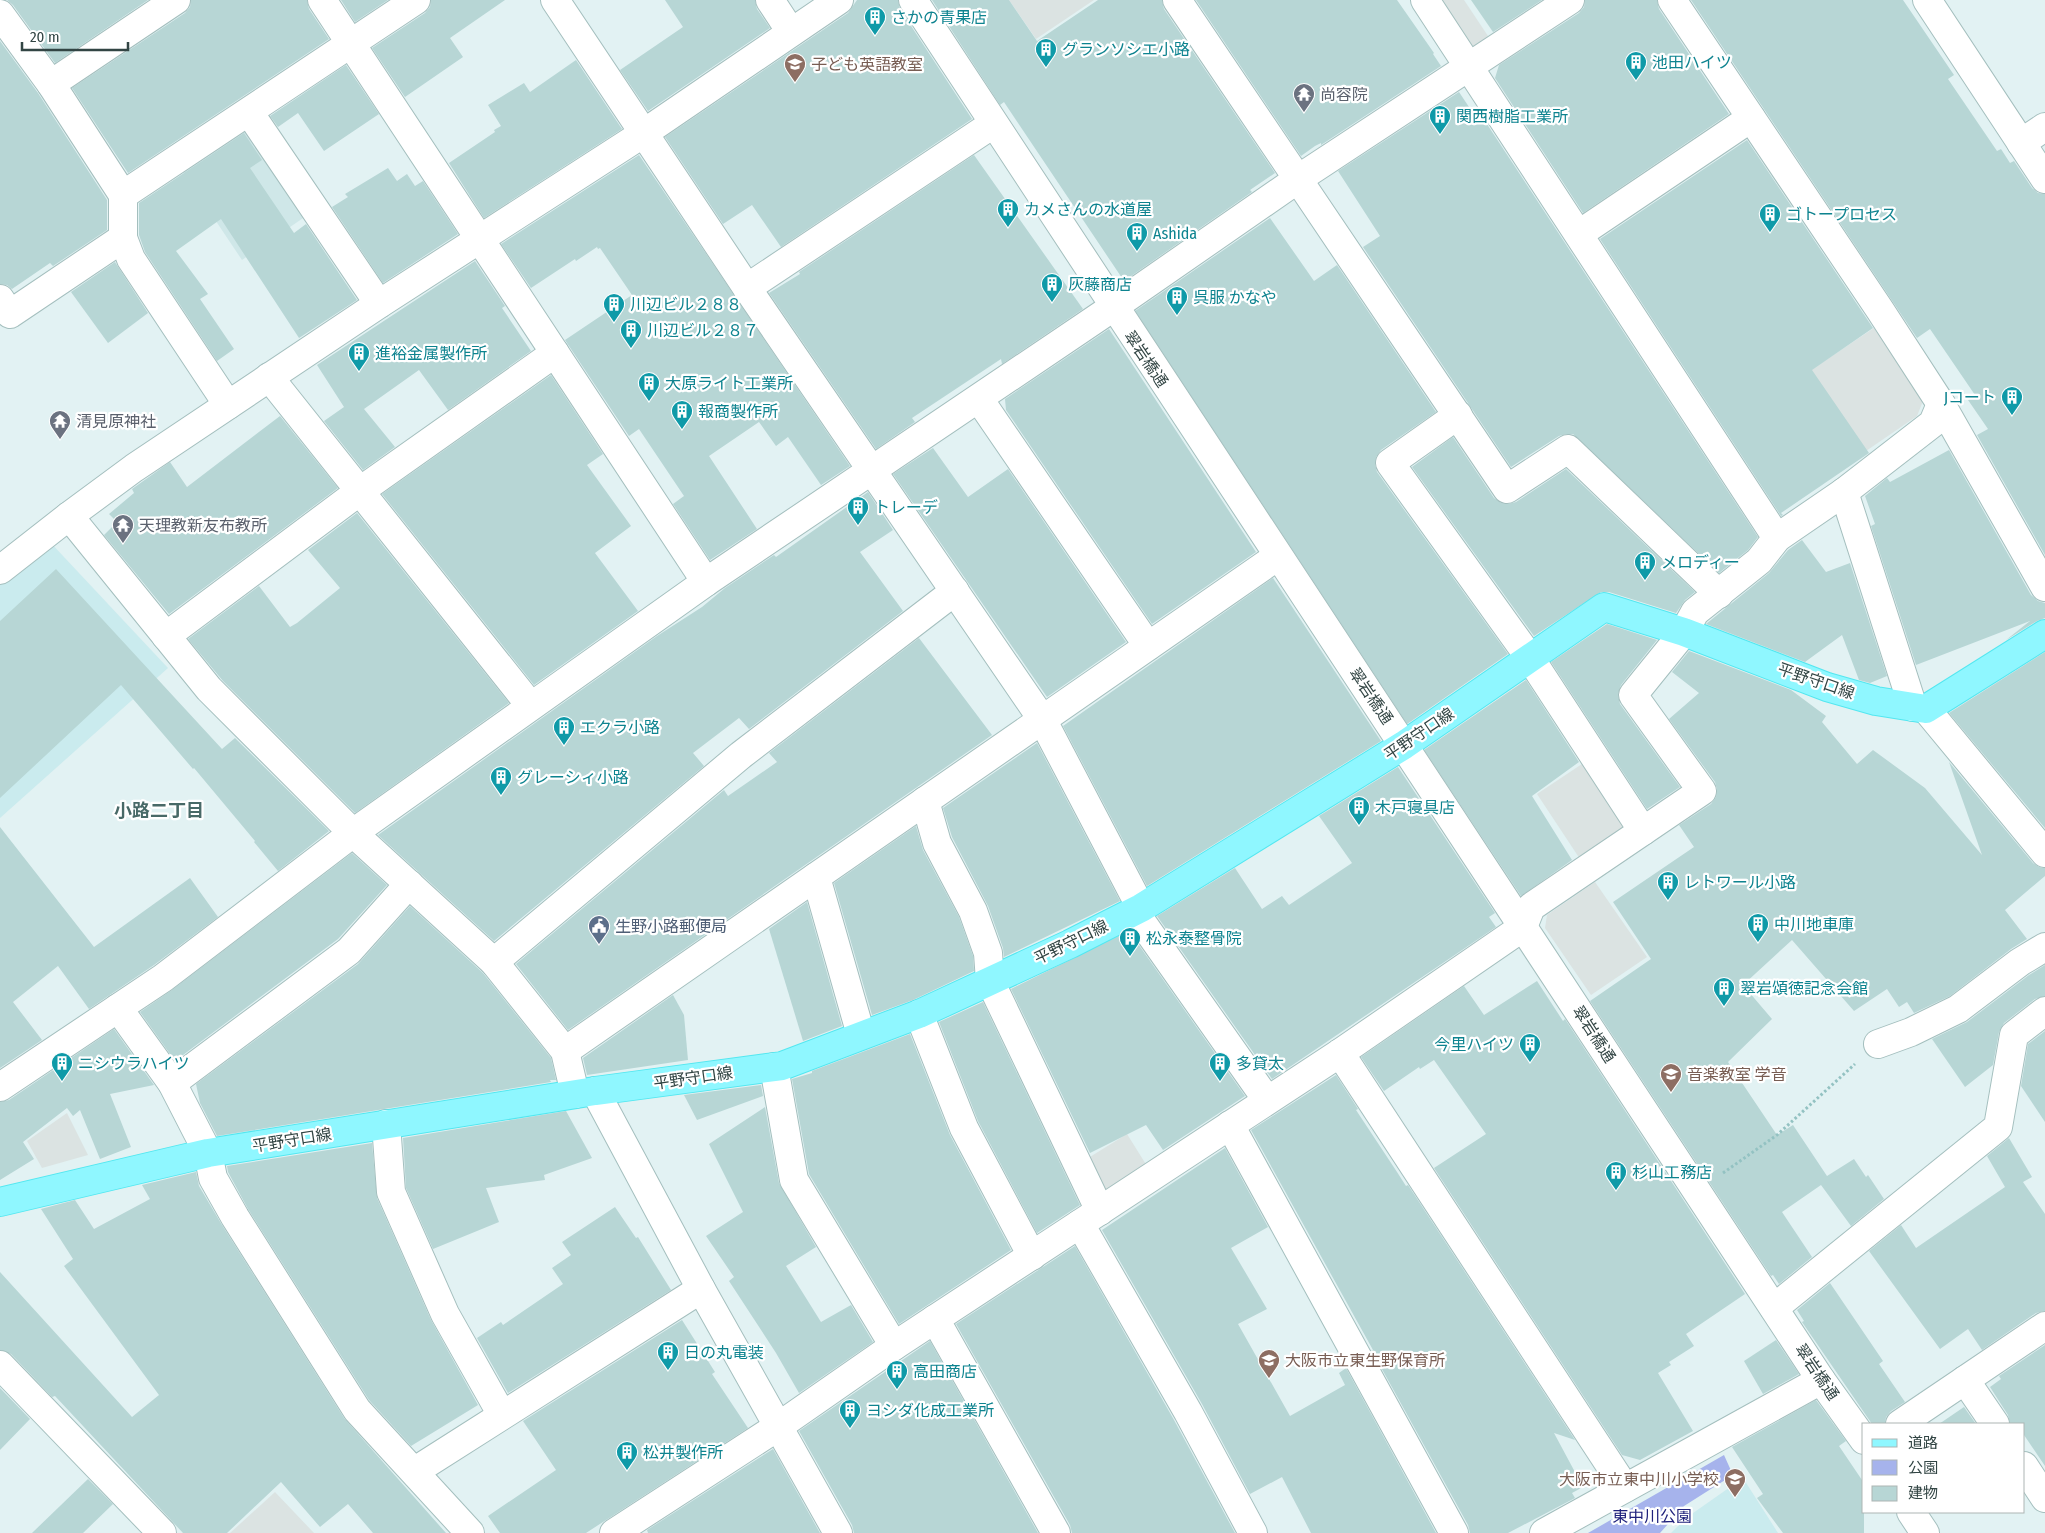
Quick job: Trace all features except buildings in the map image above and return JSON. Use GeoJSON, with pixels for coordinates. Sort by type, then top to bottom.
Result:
{"type":"FeatureCollection","features":[{"type":"Feature","properties":{"kind":"main road","name":"平野守口線"},"geometry":{"type":"LineString","coordinates":[[0,1202],[208,1153],[585,1092],[782,1066],[919,1014],[1138,909],[1404,746],[1604,607],[1684,632],[1827,687],[1876,701],[1920,708]]}},
{"type":"Feature","properties":{"kind":"main road"},"geometry":{"type":"LineString","coordinates":[[1920,708],[2045,634]]}},
{"type":"Feature","properties":{"kind":"street"},"geometry":{"type":"LineString","coordinates":[[51,84],[176,0]]}},
{"type":"Feature","properties":{"kind":"street"},"geometry":{"type":"LineString","coordinates":[[322,0],[706,582]]}},
{"type":"Feature","properties":{"kind":"street"},"geometry":{"type":"LineString","coordinates":[[123,195],[416,0]]}},
{"type":"Feature","properties":{"kind":"street"},"geometry":{"type":"LineString","coordinates":[[556,0],[746,288],[1042,719],[1138,909],[1268,1100]]}},
{"type":"Feature","properties":{"kind":"street"},"geometry":{"type":"LineString","coordinates":[[770,0],[791,32]]}},
{"type":"Feature","properties":{"kind":"street"},"geometry":{"type":"LineString","coordinates":[[0,570],[134,468],[379,304],[644,133],[839,0]]}},
{"type":"Feature","properties":{"kind":"street","name":"翠岩橋通"},"geometry":{"type":"LineString","coordinates":[[913,0],[1112,308],[1404,746],[1821,1380],[1862,1437]]}},
{"type":"Feature","properties":{"kind":"street"},"geometry":{"type":"LineString","coordinates":[[1177,0],[1507,489],[1568,449],[1719,594]]}},
{"type":"Feature","properties":{"kind":"street"},"geometry":{"type":"LineString","coordinates":[[1425,0],[1777,538]]}},
{"type":"Feature","properties":{"kind":"street"},"geometry":{"type":"LineString","coordinates":[[0,1088],[163,978],[353,833],[530,705],[706,582],[979,399],[1298,178],[1570,0]]}},
{"type":"Feature","properties":{"kind":"street"},"geometry":{"type":"LineString","coordinates":[[1672,0],[1941,404],[2045,588]]}},
{"type":"Feature","properties":{"kind":"street"},"geometry":{"type":"LineString","coordinates":[[1927,0],[2045,179]]}},
{"type":"Feature","properties":{"kind":"street"},"geometry":{"type":"LineString","coordinates":[[0,14],[51,84],[123,195],[123,238],[132,259],[228,405]]}},
{"type":"Feature","properties":{"kind":"street"},"geometry":{"type":"LineString","coordinates":[[249,112],[379,304]]}},
{"type":"Feature","properties":{"kind":"street"},"geometry":{"type":"LineString","coordinates":[[1579,234],[1751,118]]}},
{"type":"Feature","properties":{"kind":"street"},"geometry":{"type":"LineString","coordinates":[[746,288],[993,124]]}},
{"type":"Feature","properties":{"kind":"street"},"geometry":{"type":"LineString","coordinates":[[2021,143],[2045,127]]}},
{"type":"Feature","properties":{"kind":"street"},"geometry":{"type":"LineString","coordinates":[[0,299],[10,314],[123,238]]}},
{"type":"Feature","properties":{"kind":"street"},"geometry":{"type":"LineString","coordinates":[[166,636],[360,491],[555,353]]}},
{"type":"Feature","properties":{"kind":"street"},"geometry":{"type":"LineString","coordinates":[[269,377],[530,705]]}},
{"type":"Feature","properties":{"kind":"street"},"geometry":{"type":"LineString","coordinates":[[979,399],[1148,646]]}},
{"type":"Feature","properties":{"kind":"street"},"geometry":{"type":"LineString","coordinates":[[619,1531],[779,1426],[894,1346],[1340,1053],[1523,927],[1531,906],[1702,790],[1633,695],[1684,632],[1695,612],[1759,560],[1777,538],[1844,492],[1933,423],[1941,404]]}},
{"type":"Feature","properties":{"kind":"street"},"geometry":{"type":"LineString","coordinates":[[1458,415],[1390,463],[1530,658],[1643,831]]}},
{"type":"Feature","properties":{"kind":"street"},"geometry":{"type":"LineString","coordinates":[[1844,492],[1920,708],[2045,853]]}},
{"type":"Feature","properties":{"kind":"street"},"geometry":{"type":"LineString","coordinates":[[69,516],[209,689],[353,833],[494,962],[565,1051],[585,1092],[702,1289],[838,1533]]}},
{"type":"Feature","properties":{"kind":"street"},"geometry":{"type":"LineString","coordinates":[[565,1051],[1278,556]]}},
{"type":"Feature","properties":{"kind":"street"},"geometry":{"type":"LineString","coordinates":[[494,962],[741,755],[955,591]]}},
{"type":"Feature","properties":{"kind":"street"},"geometry":{"type":"LineString","coordinates":[[925,801],[937,843],[973,911],[988,953],[990,981],[1090,1218],[1188,1412],[1253,1533]]}},
{"type":"Feature","properties":{"kind":"street"},"geometry":{"type":"LineString","coordinates":[[816,877],[861,1035]]}},
{"type":"Feature","properties":{"kind":"street"},"geometry":{"type":"LineString","coordinates":[[172,1083],[349,950],[409,884]]}},
{"type":"Feature","properties":{"kind":"street"},"geometry":{"type":"LineString","coordinates":[[1878,1044],[1911,1032],[1958,1009],[2020,962],[2045,947]]}},
{"type":"Feature","properties":{"kind":"street"},"geometry":{"type":"LineString","coordinates":[[118,1008],[172,1083],[208,1153],[213,1178],[235,1217],[357,1410],[470,1533]]}},
{"type":"Feature","properties":{"kind":"street"},"geometry":{"type":"LineString","coordinates":[[1774,1308],[1998,1127],[2014,1035],[2045,1011]]}},
{"type":"Feature","properties":{"kind":"street"},"geometry":{"type":"LineString","coordinates":[[919,1014],[964,1128],[1032,1256]]}},
{"type":"Feature","properties":{"kind":"street"},"geometry":{"type":"LineString","coordinates":[[1340,1053],[1625,1488]]}},
{"type":"Feature","properties":{"kind":"street"},"geometry":{"type":"LineString","coordinates":[[774,1067],[794,1180],[894,1346]]}},
{"type":"Feature","properties":{"kind":"street"},"geometry":{"type":"LineString","coordinates":[[386,1124],[391,1192],[445,1314],[502,1415]]}},
{"type":"Feature","properties":{"kind":"street"},"geometry":{"type":"LineString","coordinates":[[1230,1125],[1454,1533]]}},
{"type":"Feature","properties":{"kind":"street"},"geometry":{"type":"LineString","coordinates":[[414,1471],[702,1289]]}},
{"type":"Feature","properties":{"kind":"street"},"geometry":{"type":"LineString","coordinates":[[935,1319],[1056,1533]]}},
{"type":"Feature","properties":{"kind":"street"},"geometry":{"type":"LineString","coordinates":[[1901,1423],[2045,1326]]}},
{"type":"Feature","properties":{"kind":"street"},"geometry":{"type":"LineString","coordinates":[[0,1365],[162,1533]]}},
{"type":"Feature","properties":{"kind":"street"},"geometry":{"type":"LineString","coordinates":[[1544,1533],[1821,1380]]}},
{"type":"Feature","properties":{"kind":"street"},"geometry":{"type":"LineString","coordinates":[[1965,1380],[1995,1423]]}},
{"type":"Feature","properties":{"kind":"street"},"geometry":{"type":"LineString","coordinates":[[2025,1468],[2045,1498]]}},
{"type":"Feature","properties":{"kind":"street"},"geometry":{"type":"LineString","coordinates":[[1912,1513],[1925,1533]]}},
{"type":"Feature","properties":{"kind":"path"},"geometry":{"type":"LineString","coordinates":[[1697,1191],[1778,1135],[1878,1044]]}},
{"type":"Feature","properties":{"kind":"shaded area"},"geometry":{"type":"Polygon","coordinates":[[[1009,0],[1094,0],[1036,39],[1009,0]]]}},
{"type":"Feature","properties":{"kind":"shaded area"},"geometry":{"type":"Polygon","coordinates":[[[1436,0],[1464,0],[1490,39],[1471,52],[1436,0]]]}},
{"type":"Feature","properties":{"kind":"shaded area"},"geometry":{"type":"Polygon","coordinates":[[[245,122],[309,214],[242,260],[179,166],[245,122]]]}},
{"type":"Feature","properties":{"kind":"shaded area"},"geometry":{"type":"Polygon","coordinates":[[[1874,328],[1923,401],[1917,416],[1866,451],[1811,370],[1874,328]]]}},
{"type":"Feature","properties":{"kind":"shaded area"},"geometry":{"type":"Polygon","coordinates":[[[49,541],[168,668],[0,818],[0,585],[49,541]]]}},
{"type":"Feature","properties":{"kind":"shaded area"},"geometry":{"type":"Polygon","coordinates":[[[1585,762],[1628,826],[1580,859],[1537,794],[1585,762]]]}},
{"type":"Feature","properties":{"kind":"shaded area"},"geometry":{"type":"Polygon","coordinates":[[[1595,882],[1647,957],[1591,995],[1545,928],[1547,915],[1595,882]]]}},
{"type":"Feature","properties":{"kind":"shaded area"},"geometry":{"type":"Polygon","coordinates":[[[67,1113],[88,1155],[42,1168],[27,1141],[67,1113]]]}},
{"type":"Feature","properties":{"kind":"shaded area"},"geometry":{"type":"Polygon","coordinates":[[[1127,1134],[1147,1166],[1102,1196],[1085,1160],[1127,1134]]]}},
{"type":"Feature","properties":{"kind":"shaded area","name":"大阪市立東中川小学校"},"geometry":{"type":"Polygon","coordinates":[[[1743,1478],[1778,1533],[1671,1533],[1686,1518],[1743,1478]]]}},
{"type":"Feature","properties":{"kind":"shaded area"},"geometry":{"type":"Polygon","coordinates":[[[275,1492],[314,1533],[230,1533],[275,1492]]]}},
{"type":"Feature","properties":{"kind":"green space","name":"東中川公園"},"geometry":{"type":"Polygon","coordinates":[[[1724,1455],[1733,1475],[1684,1506],[1660,1533],[1588,1533],[1724,1455]]]}},
{"type":"Feature","properties":{"kind":"place","name":"さかの青果店"},"geometry":{"type":"Point","coordinates":[875,36]}},
{"type":"Feature","properties":{"kind":"place","name":"グランソシエ小路"},"geometry":{"type":"Point","coordinates":[1046,68]}},
{"type":"Feature","properties":{"kind":"place","name":"池田ハイツ"},"geometry":{"type":"Point","coordinates":[1636,81]}},
{"type":"Feature","properties":{"kind":"place","name":"子ども英語教室"},"geometry":{"type":"Point","coordinates":[795,83]}},
{"type":"Feature","properties":{"kind":"place","name":"尚容院"},"geometry":{"type":"Point","coordinates":[1304,113]}},
{"type":"Feature","properties":{"kind":"place","name":"関西樹脂工業所"},"geometry":{"type":"Point","coordinates":[1440,135]}},
{"type":"Feature","properties":{"kind":"place","name":"カメさんの水道屋"},"geometry":{"type":"Point","coordinates":[1008,228]}},
{"type":"Feature","properties":{"kind":"place","name":"ゴトープロセス"},"geometry":{"type":"Point","coordinates":[1770,233]}},
{"type":"Feature","properties":{"kind":"place","name":"Ashida"},"geometry":{"type":"Point","coordinates":[1137,252]}},
{"type":"Feature","properties":{"kind":"place","name":"灰藤商店"},"geometry":{"type":"Point","coordinates":[1052,303]}},
{"type":"Feature","properties":{"kind":"place","name":"呉服 かなや"},"geometry":{"type":"Point","coordinates":[1177,316]}},
{"type":"Feature","properties":{"kind":"place","name":"川辺ビル２８８"},"geometry":{"type":"Point","coordinates":[614,323]}},
{"type":"Feature","properties":{"kind":"place","name":"川辺ビル２８７"},"geometry":{"type":"Point","coordinates":[631,349]}},
{"type":"Feature","properties":{"kind":"place","name":"進裕金属製作所"},"geometry":{"type":"Point","coordinates":[359,372]}},
{"type":"Feature","properties":{"kind":"place","name":"大原ライト工業所"},"geometry":{"type":"Point","coordinates":[649,402]}},
{"type":"Feature","properties":{"kind":"place","name":"Jコート"},"geometry":{"type":"Point","coordinates":[2012,416]}},
{"type":"Feature","properties":{"kind":"place","name":"報商製作所"},"geometry":{"type":"Point","coordinates":[682,430]}},
{"type":"Feature","properties":{"kind":"place","name":"清見原神社"},"geometry":{"type":"Point","coordinates":[60,440]}},
{"type":"Feature","properties":{"kind":"place","name":"トレーデ"},"geometry":{"type":"Point","coordinates":[858,526]}},
{"type":"Feature","properties":{"kind":"place","name":"天理教新友布教所"},"geometry":{"type":"Point","coordinates":[123,544]}},
{"type":"Feature","properties":{"kind":"place","name":"メロディー"},"geometry":{"type":"Point","coordinates":[1645,581]}},
{"type":"Feature","properties":{"kind":"place","name":"エクラ小路"},"geometry":{"type":"Point","coordinates":[564,746]}},
{"type":"Feature","properties":{"kind":"place","name":"グレーシィ小路"},"geometry":{"type":"Point","coordinates":[501,796]}},
{"type":"Feature","properties":{"kind":"place","name":"木戸寝具店"},"geometry":{"type":"Point","coordinates":[1359,826]}},
{"type":"Feature","properties":{"kind":"place","name":"レトワール小路"},"geometry":{"type":"Point","coordinates":[1668,901]}},
{"type":"Feature","properties":{"kind":"place","name":"中川地車庫"},"geometry":{"type":"Point","coordinates":[1758,943]}},
{"type":"Feature","properties":{"kind":"place","name":"生野小路郵便局"},"geometry":{"type":"Point","coordinates":[599,945]}},
{"type":"Feature","properties":{"kind":"place","name":"松永泰整骨院"},"geometry":{"type":"Point","coordinates":[1130,957]}},
{"type":"Feature","properties":{"kind":"place","name":"翠岩頌徳記念会館"},"geometry":{"type":"Point","coordinates":[1724,1007]}},
{"type":"Feature","properties":{"kind":"place","name":"今里ハイツ"},"geometry":{"type":"Point","coordinates":[1530,1063]}},
{"type":"Feature","properties":{"kind":"place","name":"ニシウラハイツ"},"geometry":{"type":"Point","coordinates":[62,1082]}},
{"type":"Feature","properties":{"kind":"place","name":"多貸太"},"geometry":{"type":"Point","coordinates":[1220,1082]}},
{"type":"Feature","properties":{"kind":"place","name":"音楽教室 学音"},"geometry":{"type":"Point","coordinates":[1671,1093]}},
{"type":"Feature","properties":{"kind":"place","name":"杉山工務店"},"geometry":{"type":"Point","coordinates":[1616,1191]}},
{"type":"Feature","properties":{"kind":"place","name":"日の丸電装"},"geometry":{"type":"Point","coordinates":[668,1371]}},
{"type":"Feature","properties":{"kind":"place","name":"大阪市立東生野保育所"},"geometry":{"type":"Point","coordinates":[1269,1379]}},
{"type":"Feature","properties":{"kind":"place","name":"高田商店"},"geometry":{"type":"Point","coordinates":[897,1390]}},
{"type":"Feature","properties":{"kind":"place","name":"ヨシダ化成工業所"},"geometry":{"type":"Point","coordinates":[850,1429]}},
{"type":"Feature","properties":{"kind":"place","name":"松井製作所"},"geometry":{"type":"Point","coordinates":[627,1471]}},
{"type":"Feature","properties":{"kind":"place","name":"大阪市立東中川小学校"},"geometry":{"type":"Point","coordinates":[1735,1498]}},
{"type":"Feature","properties":{"kind":"district","name":"小路二丁目"},"geometry":{"type":"Point","coordinates":[159,811]}}]}
